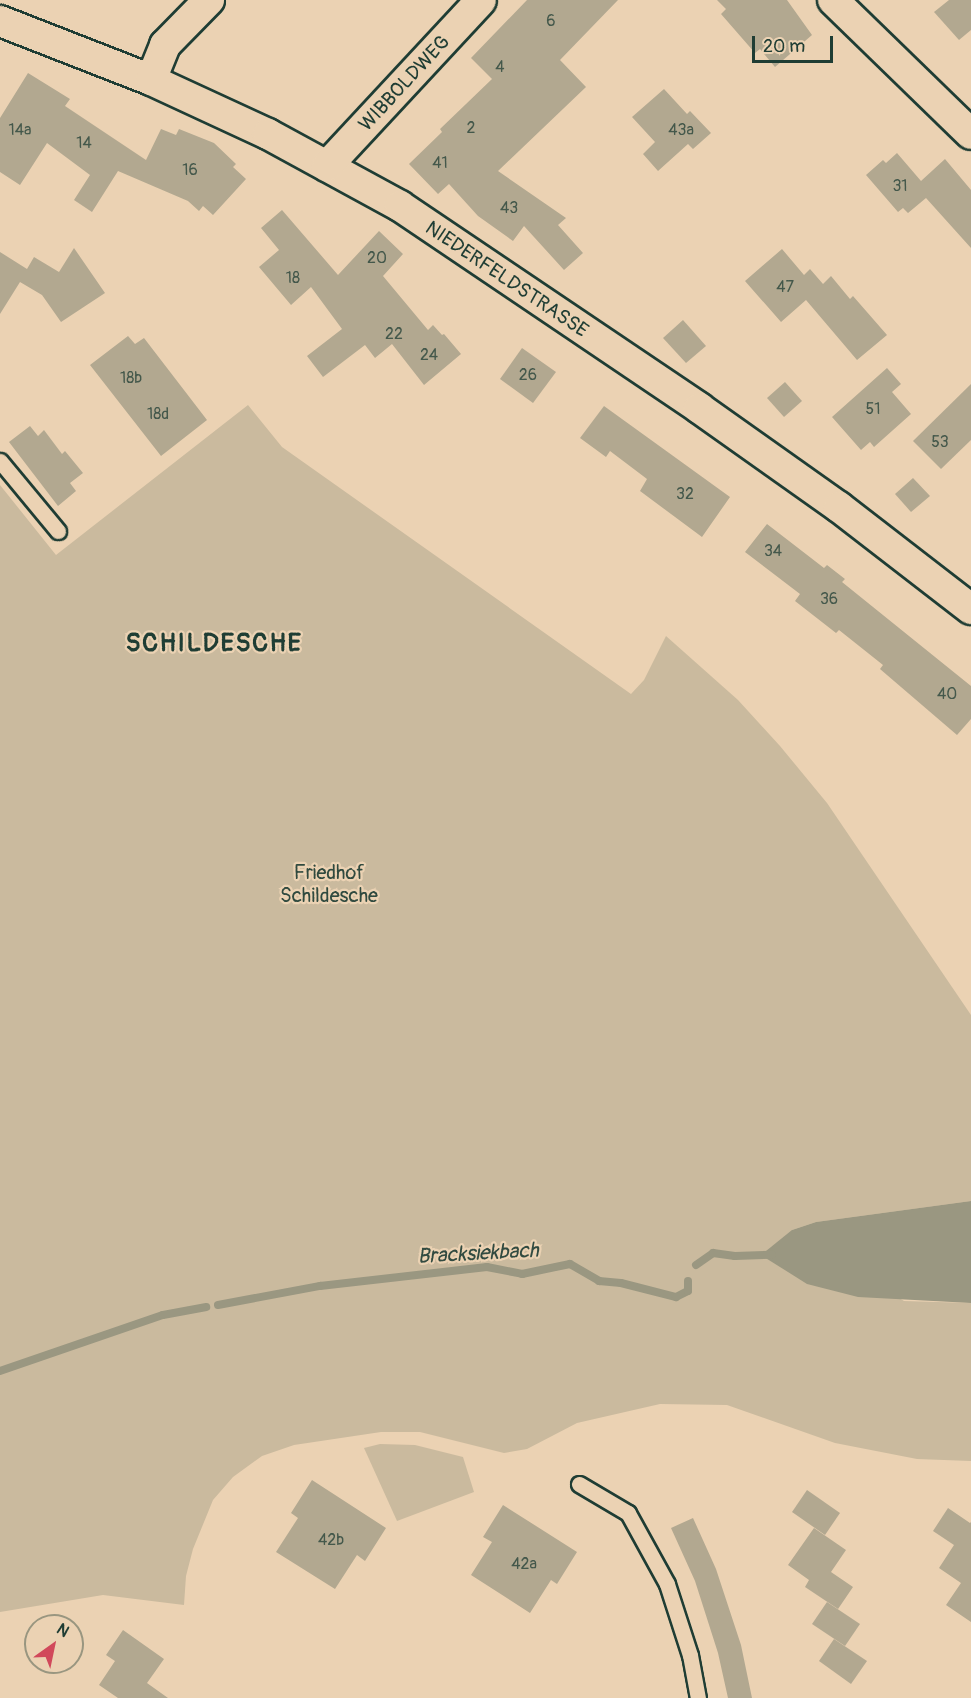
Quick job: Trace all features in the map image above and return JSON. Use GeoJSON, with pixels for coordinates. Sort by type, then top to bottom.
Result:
{"type":"FeatureCollection","features":[{"type":"Feature","properties":{"kind":"street"},"geometry":{"type":"LineString","coordinates":[[151,80],[165,45],[208,0]]}},
{"type":"Feature","properties":{"kind":"street","name":"WIBBOLDWEG"},"geometry":{"type":"LineString","coordinates":[[327,166],[481,0]]}},
{"type":"Feature","properties":{"kind":"street"},"geometry":{"type":"LineString","coordinates":[[833,0],[971,134]]}},
{"type":"Feature","properties":{"kind":"street","name":"NIEDERFELDSTRASSE"},"geometry":{"type":"LineString","coordinates":[[0,21],[151,80],[268,134],[400,206],[699,408],[839,507],[971,609]]}},
{"type":"Feature","properties":{"kind":"lane"},"geometry":{"type":"LineString","coordinates":[[0,461],[57,531]]}},
{"type":"Feature","properties":{"kind":"lane"},"geometry":{"type":"LineString","coordinates":[[579,1484],[628,1513],[667,1584],[690,1655],[698,1698]]}},
{"type":"Feature","properties":{"kind":"green space","name":"Friedhof Schildesche"},"geometry":{"type":"Polygon","coordinates":[[[248,405],[282,447],[631,694],[644,680],[666,636],[738,700],[827,803],[971,1015],[971,1201],[816,1222],[792,1230],[904,1301],[971,1303],[971,1461],[917,1459],[835,1443],[727,1405],[660,1404],[577,1423],[527,1449],[504,1453],[420,1432],[381,1432],[294,1445],[262,1456],[233,1477],[213,1500],[193,1549],[186,1576],[184,1605],[103,1595],[0,1612],[0,485],[56,555],[248,405]]]}},
{"type":"Feature","properties":{"kind":"green space"},"geometry":{"type":"Polygon","coordinates":[[[380,1444],[415,1445],[463,1457],[474,1492],[397,1521],[364,1448],[380,1444]]]}},
{"type":"Feature","properties":{"kind":"shaded area"},"geometry":{"type":"Polygon","coordinates":[[[971,1201],[971,1303],[858,1297],[807,1284],[761,1255],[792,1230],[816,1222],[971,1201]]]}},
{"type":"Feature","properties":{"kind":"building"},"geometry":{"type":"Polygon","coordinates":[[[527,0],[618,0],[560,60],[586,87],[498,171],[566,218],[558,225],[583,253],[564,270],[524,226],[513,241],[478,216],[449,184],[438,194],[409,164],[442,132],[440,129],[492,79],[471,58],[527,0]]]}},
{"type":"Feature","properties":{"kind":"building"},"geometry":{"type":"Polygon","coordinates":[[[717,0],[787,0],[812,35],[775,67],[760,49],[755,53],[721,14],[726,9],[717,0]]]}},
{"type":"Feature","properties":{"kind":"building"},"geometry":{"type":"Polygon","coordinates":[[[949,0],[971,0],[971,30],[959,40],[934,12],[949,0]]]}},
{"type":"Feature","properties":{"kind":"building"},"geometry":{"type":"Polygon","coordinates":[[[28,73],[70,99],[65,106],[146,160],[161,129],[176,135],[179,129],[214,143],[236,164],[233,167],[246,179],[213,215],[203,206],[199,211],[188,201],[118,171],[92,212],[74,200],[90,175],[47,143],[20,185],[0,172],[0,118],[28,73]]]}},
{"type":"Feature","properties":{"kind":"building"},"geometry":{"type":"Polygon","coordinates":[[[664,89],[687,114],[690,111],[711,133],[693,149],[688,144],[658,171],[643,154],[655,142],[632,117],[664,89]]]}},
{"type":"Feature","properties":{"kind":"building"},"geometry":{"type":"Polygon","coordinates":[[[897,153],[921,181],[945,159],[971,190],[971,248],[926,198],[908,213],[903,208],[898,212],[866,175],[883,160],[886,163],[897,153]]]}},
{"type":"Feature","properties":{"kind":"building"},"geometry":{"type":"Polygon","coordinates":[[[282,210],[338,275],[379,231],[403,254],[383,276],[428,330],[433,325],[461,354],[424,385],[392,344],[375,358],[365,345],[323,377],[307,356],[342,329],[311,287],[291,305],[259,267],[279,250],[261,228],[282,210]]]}},
{"type":"Feature","properties":{"kind":"building"},"geometry":{"type":"Polygon","coordinates":[[[74,248],[105,293],[61,322],[42,295],[20,282],[0,314],[0,252],[27,269],[34,257],[59,272],[74,248]]]}},
{"type":"Feature","properties":{"kind":"building"},"geometry":{"type":"Polygon","coordinates":[[[782,249],[804,275],[810,269],[823,284],[831,276],[850,299],[853,296],[887,335],[857,360],[806,300],[781,322],[745,281],[782,249]]]}},
{"type":"Feature","properties":{"kind":"building"},"geometry":{"type":"Polygon","coordinates":[[[683,320],[706,346],[686,363],[663,338],[683,320]]]}},
{"type":"Feature","properties":{"kind":"building"},"geometry":{"type":"Polygon","coordinates":[[[128,336],[135,344],[144,338],[207,420],[161,456],[90,365],[128,336]]]}},
{"type":"Feature","properties":{"kind":"building"},"geometry":{"type":"Polygon","coordinates":[[[522,348],[556,372],[533,403],[500,379],[522,348]]]}},
{"type":"Feature","properties":{"kind":"building"},"geometry":{"type":"Polygon","coordinates":[[[887,368],[901,384],[892,392],[911,414],[874,447],[870,442],[861,450],[832,417],[887,368]]]}},
{"type":"Feature","properties":{"kind":"building"},"geometry":{"type":"Polygon","coordinates":[[[785,382],[802,401],[784,417],[767,398],[785,382]]]}},
{"type":"Feature","properties":{"kind":"building"},"geometry":{"type":"Polygon","coordinates":[[[971,384],[971,440],[941,469],[913,441],[971,384]]]}},
{"type":"Feature","properties":{"kind":"building"},"geometry":{"type":"Polygon","coordinates":[[[604,406],[730,497],[702,537],[640,491],[647,479],[610,451],[606,457],[580,438],[604,406]]]}},
{"type":"Feature","properties":{"kind":"building"},"geometry":{"type":"Polygon","coordinates":[[[30,426],[38,436],[44,430],[62,454],[65,451],[83,473],[70,483],[76,491],[58,506],[9,442],[30,426]]]}},
{"type":"Feature","properties":{"kind":"building"},"geometry":{"type":"Polygon","coordinates":[[[913,478],[930,496],[911,512],[895,494],[913,478]]]}},
{"type":"Feature","properties":{"kind":"building"},"geometry":{"type":"Polygon","coordinates":[[[767,524],[824,568],[827,565],[845,579],[842,582],[971,686],[971,719],[957,735],[880,669],[883,665],[839,630],[836,633],[795,601],[800,594],[745,552],[767,524]]]}},
{"type":"Feature","properties":{"kind":"building"},"geometry":{"type":"Polygon","coordinates":[[[312,1480],[386,1528],[365,1561],[357,1555],[335,1589],[276,1552],[298,1518],[291,1513],[312,1480]]]}},
{"type":"Feature","properties":{"kind":"building"},"geometry":{"type":"Polygon","coordinates":[[[807,1490],[840,1513],[825,1535],[792,1512],[807,1490]]]}},
{"type":"Feature","properties":{"kind":"building"},"geometry":{"type":"Polygon","coordinates":[[[503,1505],[577,1552],[557,1584],[551,1580],[530,1613],[471,1575],[492,1542],[483,1537],[503,1505]]]}},
{"type":"Feature","properties":{"kind":"building"},"geometry":{"type":"Polygon","coordinates":[[[948,1508],[971,1522],[971,1622],[946,1605],[961,1583],[939,1568],[954,1545],[933,1531],[948,1508]]]}},
{"type":"Feature","properties":{"kind":"building"},"geometry":{"type":"Polygon","coordinates":[[[693,1518],[716,1569],[741,1645],[752,1698],[728,1698],[718,1653],[695,1581],[671,1528],[693,1518]]]}},
{"type":"Feature","properties":{"kind":"building"},"geometry":{"type":"Polygon","coordinates":[[[814,1528],[846,1550],[831,1572],[853,1587],[838,1609],[805,1587],[809,1580],[788,1565],[814,1528]]]}},
{"type":"Feature","properties":{"kind":"building"},"geometry":{"type":"Polygon","coordinates":[[[827,1602],[860,1624],[845,1646],[812,1624],[827,1602]]]}},
{"type":"Feature","properties":{"kind":"building"},"geometry":{"type":"Polygon","coordinates":[[[123,1630],[164,1659],[147,1683],[168,1698],[118,1698],[99,1685],[115,1661],[106,1655],[123,1630]]]}},
{"type":"Feature","properties":{"kind":"building"},"geometry":{"type":"Polygon","coordinates":[[[834,1639],[867,1661],[851,1684],[819,1661],[834,1639]]]}},
{"type":"Feature","properties":{"kind":"waterway","name":"Bracksiekbach"},"geometry":{"type":"LineString","coordinates":[[696,1265],[713,1253],[735,1256],[772,1255]]}},
{"type":"Feature","properties":{"kind":"waterway","name":"Bracksiekbach"},"geometry":{"type":"LineString","coordinates":[[218,1305],[320,1286],[487,1267],[522,1274],[570,1264],[599,1281],[621,1283],[676,1297],[688,1291],[688,1281]]}},
{"type":"Feature","properties":{"kind":"waterway","name":"Bracksiekbach"},"geometry":{"type":"LineString","coordinates":[[0,1371],[163,1315],[206,1307]]}},
{"type":"Feature","properties":{"kind":"district","name":"SCHILDESCHE"},"geometry":{"type":"Point","coordinates":[214,644]}}]}
